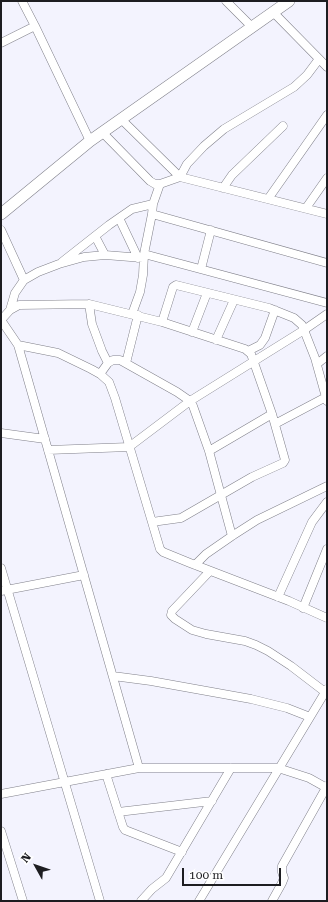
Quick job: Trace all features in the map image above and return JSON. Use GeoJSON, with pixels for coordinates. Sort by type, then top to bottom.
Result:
{"type":"FeatureCollection","features":[{"type":"Feature","properties":{"kind":"main road"},"geometry":{"type":"LineString","coordinates":[[1,213],[90,140],[289,1]]}},
{"type":"Feature","properties":{"kind":"street"},"geometry":{"type":"LineString","coordinates":[[22,1],[90,140]]}},
{"type":"Feature","properties":{"kind":"street"},"geometry":{"type":"LineString","coordinates":[[226,1],[252,26]]}},
{"type":"Feature","properties":{"kind":"street"},"geometry":{"type":"LineString","coordinates":[[273,12],[327,67]]}},
{"type":"Feature","properties":{"kind":"street"},"geometry":{"type":"LineString","coordinates":[[1,43],[35,26]]}},
{"type":"Feature","properties":{"kind":"street"},"geometry":{"type":"LineString","coordinates":[[102,132],[150,181],[155,184],[160,184],[180,177],[187,164],[204,146],[224,129],[294,87],[307,75],[319,59]]}},
{"type":"Feature","properties":{"kind":"street"},"geometry":{"type":"LineString","coordinates":[[268,199],[327,115]]}},
{"type":"Feature","properties":{"kind":"street"},"geometry":{"type":"LineString","coordinates":[[121,119],[180,177],[327,214]]}},
{"type":"Feature","properties":{"kind":"street"},"geometry":{"type":"LineString","coordinates":[[223,188],[232,175],[283,126]]}},
{"type":"Feature","properties":{"kind":"street"},"geometry":{"type":"LineString","coordinates":[[306,208],[327,178]]}},
{"type":"Feature","properties":{"kind":"street"},"geometry":{"type":"LineString","coordinates":[[126,363],[143,275],[142,257],[153,204],[160,184]]}},
{"type":"Feature","properties":{"kind":"street"},"geometry":{"type":"LineString","coordinates":[[59,264],[132,209],[153,204]]}},
{"type":"Feature","properties":{"kind":"street"},"geometry":{"type":"LineString","coordinates":[[152,214],[327,263]]}},
{"type":"Feature","properties":{"kind":"street"},"geometry":{"type":"LineString","coordinates":[[119,218],[142,257]]}},
{"type":"Feature","properties":{"kind":"street"},"geometry":{"type":"LineString","coordinates":[[1,230],[24,280]]}},
{"type":"Feature","properties":{"kind":"street"},"geometry":{"type":"LineString","coordinates":[[201,269],[211,230]]}},
{"type":"Feature","properties":{"kind":"street"},"geometry":{"type":"LineString","coordinates":[[95,236],[105,255]]}},
{"type":"Feature","properties":{"kind":"street"},"geometry":{"type":"LineString","coordinates":[[10,310],[15,293],[24,280],[38,272],[59,264],[84,257],[105,255],[142,257],[201,269],[327,303]]}},
{"type":"Feature","properties":{"kind":"street"},"geometry":{"type":"LineString","coordinates":[[162,322],[173,288],[176,285],[275,310],[300,322],[324,378],[326,399],[275,424]]}},
{"type":"Feature","properties":{"kind":"street"},"geometry":{"type":"LineString","coordinates":[[192,332],[207,293]]}},
{"type":"Feature","properties":{"kind":"street"},"geometry":{"type":"LineString","coordinates":[[216,340],[234,300]]}},
{"type":"Feature","properties":{"kind":"street"},"geometry":{"type":"LineString","coordinates":[[139,768],[18,345],[1,320],[10,310],[19,305],[25,304],[89,304],[162,322],[248,351],[254,360],[272,414],[285,460],[283,463],[252,477],[181,518],[152,522]]}},
{"type":"Feature","properties":{"kind":"street"},"geometry":{"type":"LineString","coordinates":[[89,304],[92,324],[108,363]]}},
{"type":"Feature","properties":{"kind":"street"},"geometry":{"type":"LineString","coordinates":[[248,351],[260,345],[265,338],[275,310]]}},
{"type":"Feature","properties":{"kind":"street"},"geometry":{"type":"LineString","coordinates":[[48,450],[129,446],[190,401],[327,314]]}},
{"type":"Feature","properties":{"kind":"street"},"geometry":{"type":"LineString","coordinates":[[18,345],[58,353],[100,374],[109,382],[160,550],[327,618]]}},
{"type":"Feature","properties":{"kind":"street"},"geometry":{"type":"LineString","coordinates":[[317,364],[327,356]]}},
{"type":"Feature","properties":{"kind":"street"},"geometry":{"type":"LineString","coordinates":[[100,374],[108,363],[113,360],[120,360],[190,401],[209,452],[231,534]]}},
{"type":"Feature","properties":{"kind":"street"},"geometry":{"type":"LineString","coordinates":[[209,452],[272,414]]}},
{"type":"Feature","properties":{"kind":"street"},"geometry":{"type":"LineString","coordinates":[[1,432],[45,439]]}},
{"type":"Feature","properties":{"kind":"street"},"geometry":{"type":"LineString","coordinates":[[192,564],[231,534],[327,486]]}},
{"type":"Feature","properties":{"kind":"street"},"geometry":{"type":"LineString","coordinates":[[278,597],[312,522],[327,502]]}},
{"type":"Feature","properties":{"kind":"street"},"geometry":{"type":"LineString","coordinates":[[303,608],[327,549]]}},
{"type":"Feature","properties":{"kind":"street"},"geometry":{"type":"LineString","coordinates":[[1,568],[4,590],[65,782],[100,901]]}},
{"type":"Feature","properties":{"kind":"street"},"geometry":{"type":"LineString","coordinates":[[199,901],[326,690],[268,651],[256,645],[245,641],[192,630],[175,619],[172,615],[172,611],[210,571]]}},
{"type":"Feature","properties":{"kind":"street"},"geometry":{"type":"LineString","coordinates":[[4,590],[84,575]]}},
{"type":"Feature","properties":{"kind":"street"},"geometry":{"type":"LineString","coordinates":[[113,676],[151,681],[252,699],[286,708],[310,717]]}},
{"type":"Feature","properties":{"kind":"street"},"geometry":{"type":"LineString","coordinates":[[1,794],[139,768],[278,768],[309,778],[327,787],[282,866],[284,878],[272,901]]}},
{"type":"Feature","properties":{"kind":"street"},"geometry":{"type":"LineString","coordinates":[[141,901],[152,889],[166,878],[231,768]]}},
{"type":"Feature","properties":{"kind":"street"},"geometry":{"type":"LineString","coordinates":[[106,774],[123,827],[126,830],[182,852]]}},
{"type":"Feature","properties":{"kind":"street"},"geometry":{"type":"LineString","coordinates":[[118,812],[212,800]]}},
{"type":"Feature","properties":{"kind":"street"},"geometry":{"type":"LineString","coordinates":[[1,831],[23,901]]}}]}
